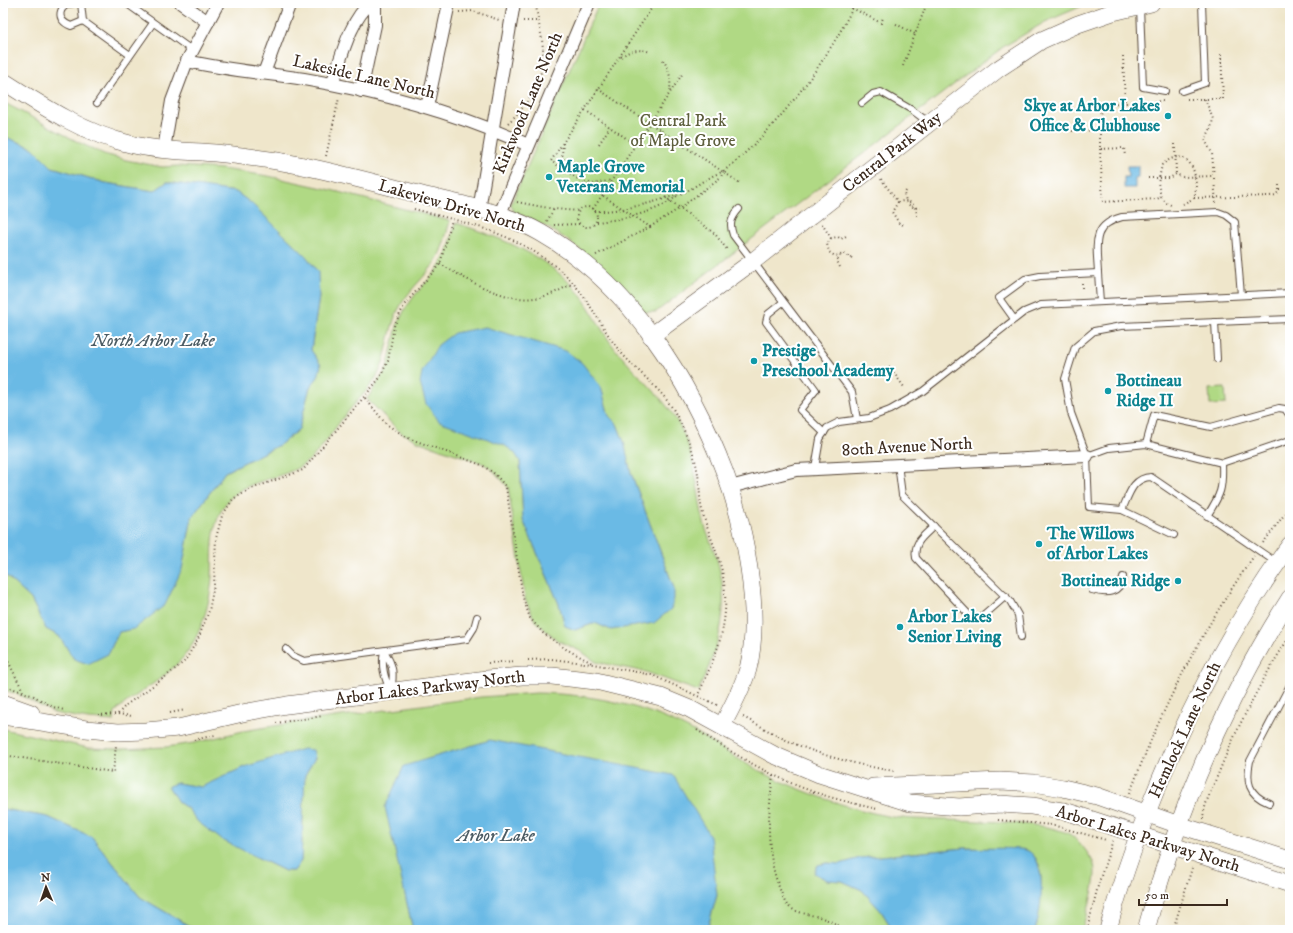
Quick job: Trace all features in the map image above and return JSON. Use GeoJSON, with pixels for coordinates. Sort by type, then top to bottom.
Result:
{"type":"FeatureCollection","features":[{"type":"Feature","properties":{"kind":"street"},"geometry":{"type":"LineString","coordinates":[[181,3],[208,22]]}},
{"type":"Feature","properties":{"kind":"street"},"geometry":{"type":"LineString","coordinates":[[164,149],[172,101],[190,56],[218,3]]}},
{"type":"Feature","properties":{"kind":"street"},"geometry":{"type":"LineString","coordinates":[[264,74],[290,3]]}},
{"type":"Feature","properties":{"kind":"street"},"geometry":{"type":"LineString","coordinates":[[332,84],[357,19],[364,8],[371,3]]}},
{"type":"Feature","properties":{"kind":"street"},"geometry":{"type":"LineString","coordinates":[[361,91],[375,25],[375,3]]}},
{"type":"Feature","properties":{"kind":"street","name":"Kirkwood Lane North"},"geometry":{"type":"LineString","coordinates":[[479,210],[514,3]]}},
{"type":"Feature","properties":{"kind":"street","name":"Kirkwood Lane North"},"geometry":{"type":"LineString","coordinates":[[499,216],[589,3]]}},
{"type":"Feature","properties":{"kind":"street","name":"Central Park Way"},"geometry":{"type":"LineString","coordinates":[[651,336],[752,262],[928,122],[998,70],[1042,40],[1085,22],[1144,4]]}},
{"type":"Feature","properties":{"kind":"street"},"geometry":{"type":"LineString","coordinates":[[427,107],[449,6]]}},
{"type":"Feature","properties":{"kind":"street","name":"Lakeside Lane North"},"geometry":{"type":"LineString","coordinates":[[190,56],[264,74],[332,84],[427,107],[493,129],[528,145]]}},
{"type":"Feature","properties":{"kind":"street","name":"Lakeview Drive North"},"geometry":{"type":"LineString","coordinates":[[3,81],[89,130],[130,144],[164,149],[219,153],[279,162],[349,176],[499,216],[540,232],[580,258],[615,292],[651,336],[687,388],[714,444],[730,487],[740,522],[748,564],[753,620],[752,645],[748,668],[741,690],[722,726]]}},
{"type":"Feature","properties":{"kind":"street","name":"80th Avenue North"},"geometry":{"type":"LineString","coordinates":[[730,487],[796,470],[815,468],[1088,456]]}},
{"type":"Feature","properties":{"kind":"street","name":"Hemlock Lane North"},"geometry":{"type":"LineString","coordinates":[[1108,930],[1126,865],[1175,744],[1205,682],[1240,619],[1290,545]]}},
{"type":"Feature","properties":{"kind":"street","name":"Hemlock Lane North"},"geometry":{"type":"LineString","coordinates":[[1146,930],[1158,885],[1171,846],[1208,752],[1230,704],[1259,650],[1290,598]]}},
{"type":"Feature","properties":{"kind":"street","name":"Arbor Lakes Parkway North"},"geometry":{"type":"LineString","coordinates":[[3,716],[86,728],[117,741],[247,712],[487,679],[522,676],[552,676],[596,681],[654,695],[690,709],[774,755],[819,774],[910,803],[959,807],[1001,804],[1032,806],[1068,812],[1290,884]]}},
{"type":"Feature","properties":{"kind":"street","name":"Arbor Lakes Parkway North"},"geometry":{"type":"LineString","coordinates":[[3,703],[52,722]]}},
{"type":"Feature","properties":{"kind":"street","name":"Arbor Lakes Parkway North"},"geometry":{"type":"LineString","coordinates":[[863,787],[1000,781],[1034,783],[1096,796],[1179,825],[1290,860]]}},
{"type":"Feature","properties":{"kind":"lane"},"geometry":{"type":"LineString","coordinates":[[74,3],[64,7],[60,12],[60,18],[64,23],[71,26],[83,21]]}},
{"type":"Feature","properties":{"kind":"lane"},"geometry":{"type":"LineString","coordinates":[[81,3],[83,21],[130,55]]}},
{"type":"Feature","properties":{"kind":"lane"},"geometry":{"type":"LineString","coordinates":[[126,3],[153,23],[190,56]]}},
{"type":"Feature","properties":{"kind":"lane"},"geometry":{"type":"LineString","coordinates":[[1182,90],[1205,83],[1202,3]]}},
{"type":"Feature","properties":{"kind":"lane"},"geometry":{"type":"LineString","coordinates":[[1144,4],[1143,87],[1165,91]]}},
{"type":"Feature","properties":{"kind":"lane"},"geometry":{"type":"LineString","coordinates":[[97,103],[153,23]]}},
{"type":"Feature","properties":{"kind":"lane"},"geometry":{"type":"LineString","coordinates":[[862,103],[873,94],[880,92],[912,110],[928,122]]}},
{"type":"Feature","properties":{"kind":"lane"},"geometry":{"type":"LineString","coordinates":[[739,209],[732,218],[730,228],[739,245],[852,392],[857,420]]}},
{"type":"Feature","properties":{"kind":"lane"},"geometry":{"type":"LineString","coordinates":[[1100,302],[1097,240],[1100,231],[1110,220],[1122,217],[1217,212],[1226,215],[1235,222],[1241,295]]}},
{"type":"Feature","properties":{"kind":"lane"},"geometry":{"type":"LineString","coordinates":[[999,298],[1025,279],[1040,276],[1098,273]]}},
{"type":"Feature","properties":{"kind":"lane"},"geometry":{"type":"LineString","coordinates":[[995,292],[1014,319]]}},
{"type":"Feature","properties":{"kind":"lane"},"geometry":{"type":"LineString","coordinates":[[815,468],[818,448],[827,428],[840,422],[869,418],[890,410],[923,391],[1014,319],[1033,307],[1041,305],[1290,293]]}},
{"type":"Feature","properties":{"kind":"lane"},"geometry":{"type":"LineString","coordinates":[[783,302],[768,314],[766,322],[816,390],[800,410],[824,433]]}},
{"type":"Feature","properties":{"kind":"lane"},"geometry":{"type":"LineString","coordinates":[[1174,535],[1122,510],[1089,507],[1088,456],[1071,413],[1065,379],[1075,347],[1094,331],[1114,327],[1290,319]]}},
{"type":"Feature","properties":{"kind":"lane"},"geometry":{"type":"LineString","coordinates":[[1215,322],[1217,359]]}},
{"type":"Feature","properties":{"kind":"lane"},"geometry":{"type":"LineString","coordinates":[[1146,444],[1154,415],[1211,427],[1279,408],[1285,409],[1290,416]]}},
{"type":"Feature","properties":{"kind":"lane"},"geometry":{"type":"LineString","coordinates":[[1088,456],[1109,448],[1146,444],[1222,462],[1290,440]]}},
{"type":"Feature","properties":{"kind":"lane"},"geometry":{"type":"LineString","coordinates":[[1207,516],[1222,488],[1222,462]]}},
{"type":"Feature","properties":{"kind":"lane"},"geometry":{"type":"LineString","coordinates":[[898,464],[902,495],[1006,596],[1018,615],[1021,637]]}},
{"type":"Feature","properties":{"kind":"lane"},"geometry":{"type":"LineString","coordinates":[[1122,510],[1135,483],[1142,478],[1151,477],[1277,563]]}},
{"type":"Feature","properties":{"kind":"lane"},"geometry":{"type":"LineString","coordinates":[[934,526],[916,544],[914,550],[916,558],[971,617],[982,617],[1006,596]]}},
{"type":"Feature","properties":{"kind":"lane"},"geometry":{"type":"LineString","coordinates":[[1092,590],[1108,593],[1118,589],[1122,583],[1123,577]]}},
{"type":"Feature","properties":{"kind":"lane"},"geometry":{"type":"LineString","coordinates":[[286,650],[293,656],[304,661],[467,639],[474,628],[477,617]]}},
{"type":"Feature","properties":{"kind":"lane"},"geometry":{"type":"LineString","coordinates":[[384,651],[391,662],[394,676],[391,692]]}},
{"type":"Feature","properties":{"kind":"lane"},"geometry":{"type":"LineString","coordinates":[[384,651],[382,663],[384,677],[391,692]]}},
{"type":"Feature","properties":{"kind":"lane"},"geometry":{"type":"LineString","coordinates":[[1269,803],[1255,795],[1247,774],[1250,761],[1290,685]]}},
{"type":"Feature","properties":{"kind":"path"},"geometry":{"type":"LineString","coordinates":[[508,123],[527,103],[538,83],[543,50],[536,3]]}},
{"type":"Feature","properties":{"kind":"path"},"geometry":{"type":"LineString","coordinates":[[650,227],[551,161],[655,3]]}},
{"type":"Feature","properties":{"kind":"path"},"geometry":{"type":"LineString","coordinates":[[579,224],[577,218],[579,212],[585,207],[594,210],[622,208],[679,194],[723,172],[768,129],[815,72],[842,28],[855,3]]}},
{"type":"Feature","properties":{"kind":"path"},"geometry":{"type":"LineString","coordinates":[[903,66],[927,3]]}},
{"type":"Feature","properties":{"kind":"path"},"geometry":{"type":"LineString","coordinates":[[449,6],[461,12],[472,11],[490,18],[538,21]]}},
{"type":"Feature","properties":{"kind":"path"},"geometry":{"type":"LineString","coordinates":[[852,8],[881,23],[884,18]]}},
{"type":"Feature","properties":{"kind":"path"},"geometry":{"type":"LineString","coordinates":[[896,24],[915,34]]}},
{"type":"Feature","properties":{"kind":"path"},"geometry":{"type":"LineString","coordinates":[[618,59],[628,52],[640,49],[651,52]]}},
{"type":"Feature","properties":{"kind":"path"},"geometry":{"type":"LineString","coordinates":[[663,60],[668,68],[671,80],[670,92]]}},
{"type":"Feature","properties":{"kind":"path"},"geometry":{"type":"LineString","coordinates":[[594,210],[602,195],[683,73]]}},
{"type":"Feature","properties":{"kind":"path"},"geometry":{"type":"LineString","coordinates":[[598,88],[740,183]]}},
{"type":"Feature","properties":{"kind":"path"},"geometry":{"type":"LineString","coordinates":[[326,157],[339,95]]}},
{"type":"Feature","properties":{"kind":"path"},"geometry":{"type":"LineString","coordinates":[[1205,99],[1213,119],[1211,128],[1205,140],[1212,153],[1217,212]]}},
{"type":"Feature","properties":{"kind":"path"},"geometry":{"type":"LineString","coordinates":[[1125,102],[1112,103],[1103,108],[1099,114],[1103,202],[1149,200],[1161,197]]}},
{"type":"Feature","properties":{"kind":"path"},"geometry":{"type":"LineString","coordinates":[[585,110],[636,145]]}},
{"type":"Feature","properties":{"kind":"path"},"geometry":{"type":"LineString","coordinates":[[1100,124],[1126,122]]}},
{"type":"Feature","properties":{"kind":"path"},"geometry":{"type":"LineString","coordinates":[[599,144],[610,127]]}},
{"type":"Feature","properties":{"kind":"path"},"geometry":{"type":"LineString","coordinates":[[1072,131],[1100,130]]}},
{"type":"Feature","properties":{"kind":"path"},"geometry":{"type":"LineString","coordinates":[[563,142],[562,154],[567,171]]}},
{"type":"Feature","properties":{"kind":"path"},"geometry":{"type":"LineString","coordinates":[[1175,144],[1176,174]]}},
{"type":"Feature","properties":{"kind":"path"},"geometry":{"type":"LineString","coordinates":[[1100,149],[1124,148],[1124,156]]}},
{"type":"Feature","properties":{"kind":"path"},"geometry":{"type":"LineString","coordinates":[[1175,205],[1166,203],[1161,197],[1159,178],[1162,165],[1166,161],[1176,158],[1186,159],[1190,162],[1196,177],[1194,198]]}},
{"type":"Feature","properties":{"kind":"path"},"geometry":{"type":"LineString","coordinates":[[595,255],[650,227],[680,208],[721,177],[723,172]]}},
{"type":"Feature","properties":{"kind":"path"},"geometry":{"type":"LineString","coordinates":[[1176,174],[1183,177],[1214,176]]}},
{"type":"Feature","properties":{"kind":"path"},"geometry":{"type":"LineString","coordinates":[[1148,178],[1170,178],[1176,174]]}},
{"type":"Feature","properties":{"kind":"path"},"geometry":{"type":"LineString","coordinates":[[881,178],[898,202]]}},
{"type":"Feature","properties":{"kind":"path"},"geometry":{"type":"LineString","coordinates":[[584,182],[594,184],[613,180]]}},
{"type":"Feature","properties":{"kind":"path"},"geometry":{"type":"LineString","coordinates":[[1179,205],[1194,198],[1276,195],[1279,191],[1279,185]]}},
{"type":"Feature","properties":{"kind":"path"},"geometry":{"type":"LineString","coordinates":[[906,191],[904,194],[904,200],[910,207],[920,207]]}},
{"type":"Feature","properties":{"kind":"path"},"geometry":{"type":"LineString","coordinates":[[548,225],[579,224],[588,228],[597,222],[633,216],[670,202],[679,194]]}},
{"type":"Feature","properties":{"kind":"path"},"geometry":{"type":"LineString","coordinates":[[665,197],[715,234],[728,251]]}},
{"type":"Feature","properties":{"kind":"path"},"geometry":{"type":"LineString","coordinates":[[903,225],[899,224],[892,212],[898,202],[904,200],[911,202],[915,208],[916,216]]}},
{"type":"Feature","properties":{"kind":"path"},"geometry":{"type":"LineString","coordinates":[[517,202],[579,212]]}},
{"type":"Feature","properties":{"kind":"path"},"geometry":{"type":"LineString","coordinates":[[545,223],[554,209]]}},
{"type":"Feature","properties":{"kind":"path"},"geometry":{"type":"LineString","coordinates":[[594,210],[598,216],[597,222]]}},
{"type":"Feature","properties":{"kind":"path"},"geometry":{"type":"LineString","coordinates":[[3,755],[113,772],[117,741],[118,714],[126,704],[185,661],[198,639],[209,611],[214,585],[216,538],[222,516],[233,499],[251,489],[303,470],[365,398],[379,379],[388,361],[394,326],[405,304],[440,264],[453,219],[480,226],[513,240],[542,256],[573,283],[625,358],[647,378],[672,408],[681,424],[697,469],[702,509],[722,571],[725,607],[719,648],[698,695]]}},
{"type":"Feature","properties":{"kind":"path"},"geometry":{"type":"LineString","coordinates":[[821,224],[831,238]]}},
{"type":"Feature","properties":{"kind":"path"},"geometry":{"type":"LineString","coordinates":[[846,236],[841,239],[838,237],[831,238],[827,244],[829,252],[833,255],[840,256],[845,254],[852,258]]}},
{"type":"Feature","properties":{"kind":"path"},"geometry":{"type":"LineString","coordinates":[[840,256],[837,261],[840,267]]}},
{"type":"Feature","properties":{"kind":"path"},"geometry":{"type":"LineString","coordinates":[[440,264],[473,283],[505,295],[532,299],[556,292],[573,283]]}},
{"type":"Feature","properties":{"kind":"path"},"geometry":{"type":"LineString","coordinates":[[889,366],[904,387]]}},
{"type":"Feature","properties":{"kind":"path"},"geometry":{"type":"LineString","coordinates":[[365,398],[386,424],[408,438],[482,465],[495,474],[506,487],[523,598],[530,618],[543,633],[566,649],[594,664]]}},
{"type":"Feature","properties":{"kind":"path"},"geometry":{"type":"LineString","coordinates":[[1261,546],[1290,507]]}},
{"type":"Feature","properties":{"kind":"path"},"geometry":{"type":"LineString","coordinates":[[1123,791],[1129,794],[1154,733],[1188,663],[1222,605],[1254,556]]}},
{"type":"Feature","properties":{"kind":"path"},"geometry":{"type":"LineString","coordinates":[[1203,818],[1215,780],[1233,739],[1257,693],[1290,636]]}},
{"type":"Feature","properties":{"kind":"path"},"geometry":{"type":"LineString","coordinates":[[3,651],[24,692]]}},
{"type":"Feature","properties":{"kind":"path"},"geometry":{"type":"LineString","coordinates":[[3,685],[34,696],[53,707],[67,711]]}},
{"type":"Feature","properties":{"kind":"path"},"geometry":{"type":"LineString","coordinates":[[97,715],[118,714]]}},
{"type":"Feature","properties":{"kind":"path"},"geometry":{"type":"LineString","coordinates":[[269,724],[324,716]]}},
{"type":"Feature","properties":{"kind":"path"},"geometry":{"type":"LineString","coordinates":[[744,718],[784,739],[824,754],[872,767],[894,771]]}},
{"type":"Feature","properties":{"kind":"path"},"geometry":{"type":"LineString","coordinates":[[692,728],[743,759],[773,775],[803,788],[878,809]]}},
{"type":"Feature","properties":{"kind":"path"},"geometry":{"type":"LineString","coordinates":[[192,740],[223,733]]}},
{"type":"Feature","properties":{"kind":"path"},"geometry":{"type":"LineString","coordinates":[[773,775],[768,816],[770,851],[774,876],[787,906],[799,912],[836,923],[846,930]]}},
{"type":"Feature","properties":{"kind":"path"},"geometry":{"type":"LineString","coordinates":[[991,819],[1052,825],[1112,842],[1087,930]]}},
{"type":"Feature","properties":{"kind":"path"},"geometry":{"type":"LineString","coordinates":[[1173,930],[1192,867]]}},
{"type":"Feature","properties":{"kind":"green space","name":"Central Park of Maple Grove"},"geometry":{"type":"Polygon","coordinates":[[[599,3],[1089,3],[1045,22],[1003,47],[656,312],[643,312],[622,289],[577,247],[552,230],[514,212],[511,204],[599,3]]]}},
{"type":"Feature","properties":{"kind":"green space"},"geometry":{"type":"Polygon","coordinates":[[[3,102],[80,143],[104,154],[126,160],[162,167],[178,166],[222,169],[268,176],[323,188],[450,221],[438,257],[410,292],[394,319],[381,368],[370,386],[342,419],[324,444],[308,461],[287,473],[241,490],[224,506],[214,531],[211,588],[206,612],[197,635],[185,655],[177,664],[119,708],[115,713],[114,721],[88,719],[54,713],[18,694],[3,690],[3,573],[31,599],[46,629],[59,636],[74,659],[108,654],[119,632],[134,629],[182,569],[192,517],[225,472],[281,444],[299,429],[310,387],[318,377],[321,365],[311,350],[319,297],[251,203],[236,192],[167,182],[154,191],[106,183],[52,167],[33,148],[3,136],[3,102]]]}},
{"type":"Feature","properties":{"kind":"green space"},"geometry":{"type":"Polygon","coordinates":[[[456,223],[490,235],[522,249],[552,268],[578,292],[616,350],[658,396],[677,421],[683,432],[691,455],[703,520],[718,563],[722,581],[723,613],[717,644],[698,691],[646,672],[596,662],[582,652],[557,640],[535,621],[525,599],[508,487],[491,468],[482,463],[420,442],[400,432],[367,399],[387,368],[397,326],[405,309],[437,270],[447,253],[456,223]],[[601,387],[505,445],[514,451],[520,461],[523,520],[559,604],[565,626],[575,630],[595,623],[611,630],[674,588],[631,473],[624,442],[617,424],[609,417],[601,387]]]}},
{"type":"Feature","properties":{"kind":"green space"},"geometry":{"type":"Polygon","coordinates":[[[1225,388],[1226,404],[1210,405],[1209,389],[1225,388]]]}},
{"type":"Feature","properties":{"kind":"green space"},"geometry":{"type":"Polygon","coordinates":[[[537,693],[570,695],[636,707],[678,724],[700,735],[752,767],[784,783],[840,804],[876,814],[911,819],[1017,823],[1042,826],[1062,831],[1075,838],[1080,843],[1093,862],[1095,868],[1094,885],[1082,930],[1035,930],[1041,880],[1040,867],[1035,857],[1027,850],[965,848],[860,858],[840,864],[827,863],[818,865],[814,873],[827,880],[842,881],[862,890],[881,911],[893,930],[707,930],[717,895],[404,766],[386,807],[413,930],[196,930],[140,897],[92,837],[48,817],[3,809],[3,729],[89,748],[121,749],[166,747],[194,743],[243,731],[298,722],[481,697],[537,693]],[[315,758],[267,761],[244,767],[201,788],[178,783],[169,787],[178,802],[187,808],[198,822],[248,853],[285,871],[294,871],[301,861],[305,775],[315,758]]]}},
{"type":"Feature","properties":{"kind":"water","name":"North Arbor Lake"},"geometry":{"type":"Polygon","coordinates":[[[3,136],[33,148],[52,167],[106,183],[154,191],[167,182],[236,192],[251,203],[306,256],[318,272],[319,297],[311,350],[321,365],[318,377],[310,387],[299,429],[281,444],[225,472],[192,517],[182,569],[165,605],[134,629],[119,632],[108,654],[88,664],[74,659],[59,636],[46,629],[31,599],[3,573],[3,136]]]}},
{"type":"Feature","properties":{"kind":"water"},"geometry":{"type":"Polygon","coordinates":[[[1127,166],[1138,166],[1138,177],[1135,178],[1135,188],[1124,188],[1124,177],[1128,177],[1127,166]]]}},
{"type":"Feature","properties":{"kind":"water"},"geometry":{"type":"Polygon","coordinates":[[[485,327],[566,351],[582,363],[601,387],[609,416],[617,424],[624,442],[631,473],[674,588],[674,599],[671,609],[654,623],[611,630],[595,623],[575,630],[565,626],[559,604],[523,520],[520,461],[514,452],[504,445],[439,421],[426,404],[420,383],[422,372],[438,345],[454,333],[485,327]]]}},
{"type":"Feature","properties":{"kind":"water","name":"Arbor Lake"},"geometry":{"type":"Polygon","coordinates":[[[490,740],[673,775],[710,836],[717,895],[707,930],[413,930],[385,807],[404,766],[490,740]]]}},
{"type":"Feature","properties":{"kind":"water"},"geometry":{"type":"Polygon","coordinates":[[[303,749],[313,750],[315,758],[305,775],[301,861],[294,871],[285,871],[222,840],[198,822],[187,808],[178,802],[168,786],[177,783],[201,787],[244,767],[303,749]]]}},
{"type":"Feature","properties":{"kind":"water"},"geometry":{"type":"Polygon","coordinates":[[[3,809],[48,817],[92,837],[140,897],[196,930],[3,930],[3,809]]]}},
{"type":"Feature","properties":{"kind":"water"},"geometry":{"type":"Polygon","coordinates":[[[965,848],[1021,849],[1026,850],[1033,855],[1038,863],[1041,874],[1041,899],[1035,930],[893,930],[881,911],[862,890],[842,881],[827,880],[814,873],[818,865],[827,863],[840,864],[860,858],[965,848]]]}},
{"type":"Feature","properties":{"kind":"place","name":"Skye at Arbor Lakes Office & Clubhouse"},"geometry":{"type":"Point","coordinates":[1168,116]}},
{"type":"Feature","properties":{"kind":"place","name":"Maple Grove Veterans Memorial"},"geometry":{"type":"Point","coordinates":[549,177]}},
{"type":"Feature","properties":{"kind":"place","name":"Prestige Preschool Academy"},"geometry":{"type":"Point","coordinates":[754,361]}},
{"type":"Feature","properties":{"kind":"place","name":"Bottineau Ridge II"},"geometry":{"type":"Point","coordinates":[1108,391]}},
{"type":"Feature","properties":{"kind":"place","name":"The Willows of Arbor Lakes"},"geometry":{"type":"Point","coordinates":[1039,544]}},
{"type":"Feature","properties":{"kind":"place","name":"Bottineau Ridge"},"geometry":{"type":"Point","coordinates":[1178,581]}},
{"type":"Feature","properties":{"kind":"place","name":"Arbor Lakes Senior Living"},"geometry":{"type":"Point","coordinates":[900,627]}}]}
